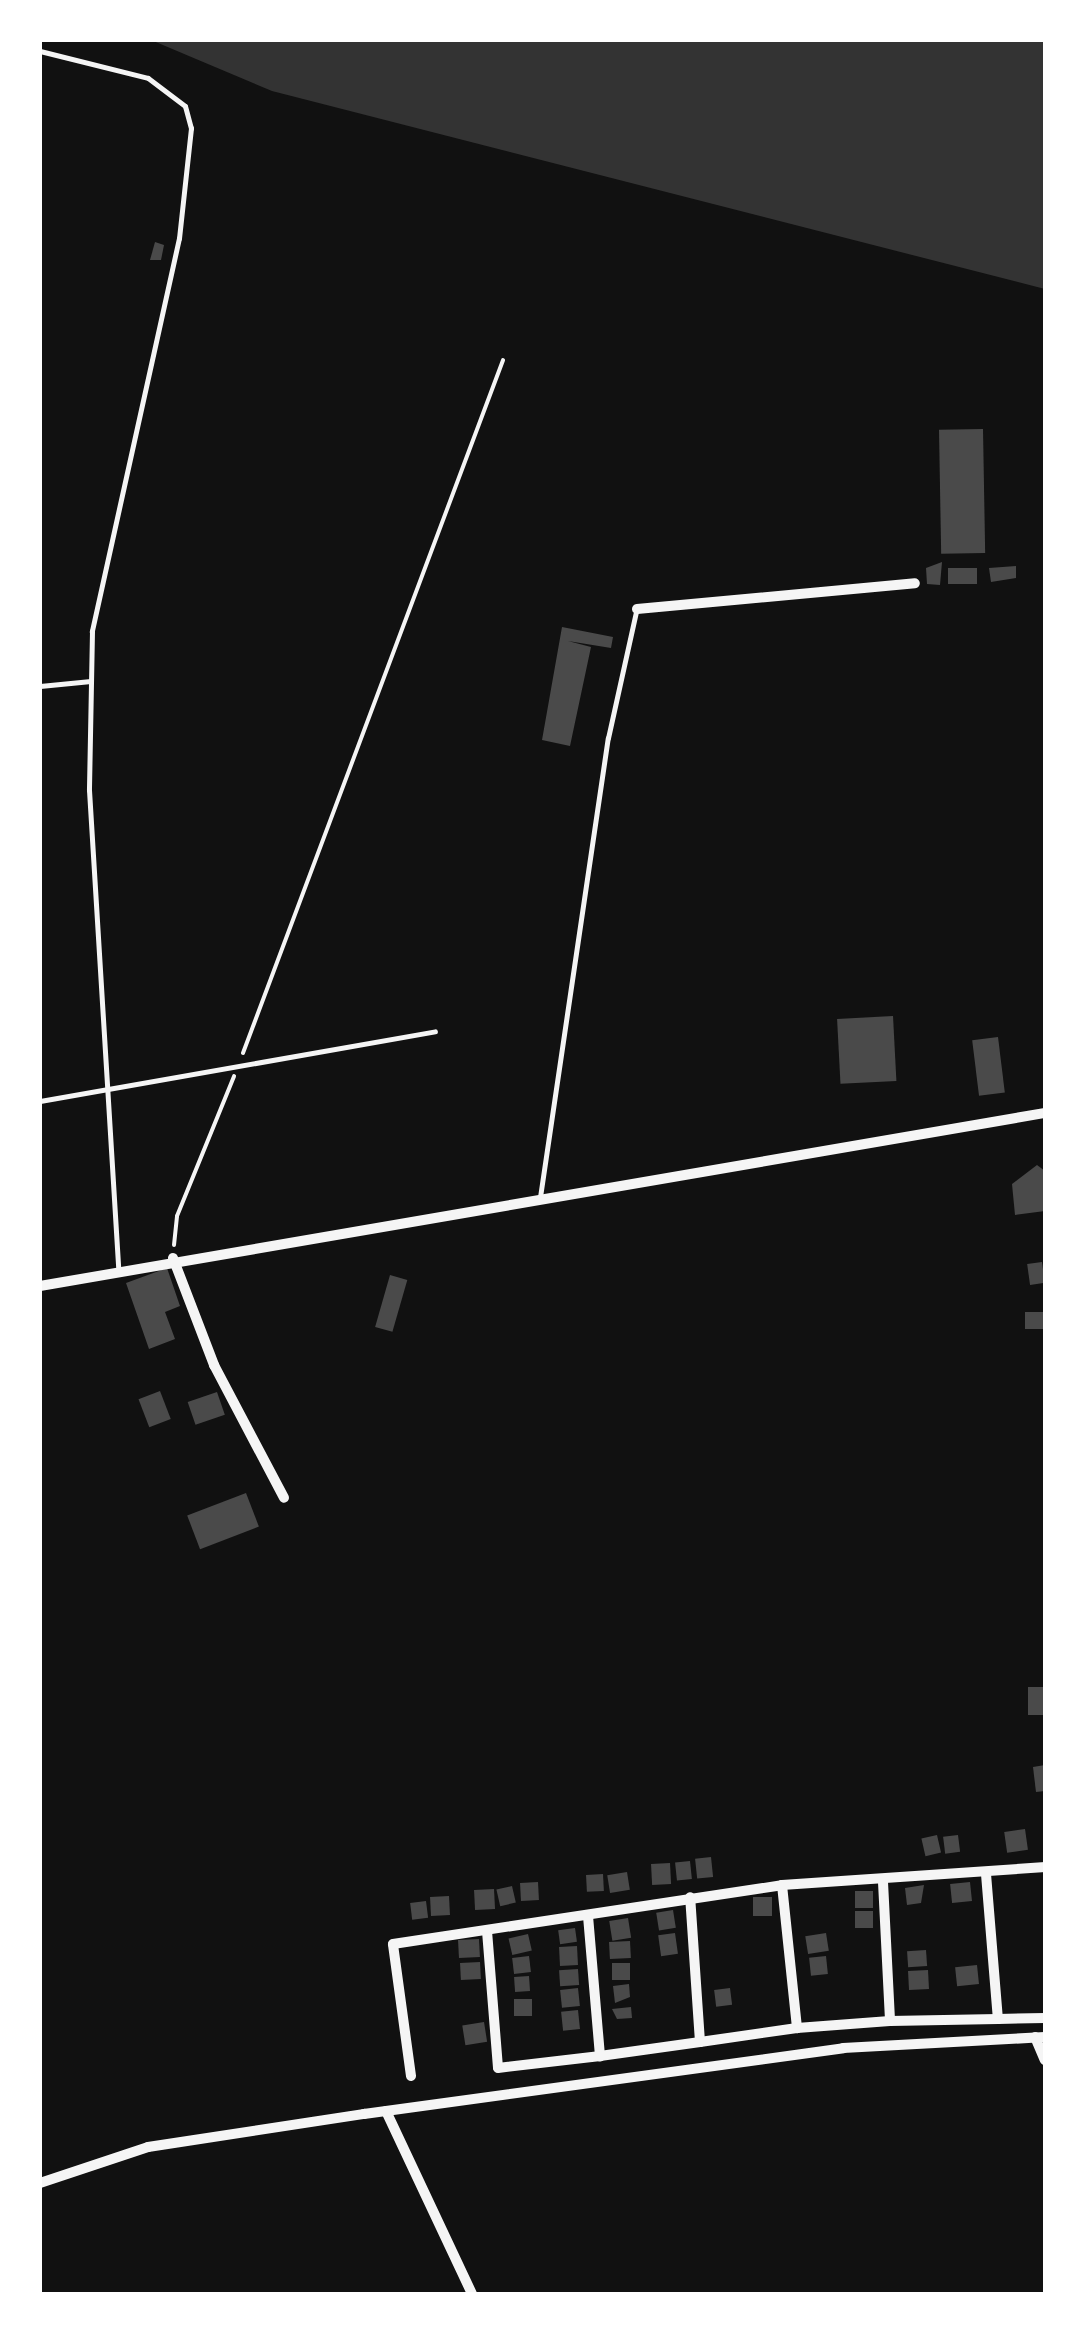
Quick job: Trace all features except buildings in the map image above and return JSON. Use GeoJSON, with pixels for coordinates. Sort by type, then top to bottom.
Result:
{"type":"FeatureCollection","features":[{"type":"Feature","properties":{"kind":"street"},"geometry":{"type":"LineString","coordinates":[[637,609],[915,584]]}},
{"type":"Feature","properties":{"kind":"street"},"geometry":{"type":"LineString","coordinates":[[40,1286],[173,1258],[1045,1114]]}},
{"type":"Feature","properties":{"kind":"street"},"geometry":{"type":"LineString","coordinates":[[173,1258],[214,1366],[284,1498]]}},
{"type":"Feature","properties":{"kind":"street"},"geometry":{"type":"LineString","coordinates":[[412,2076],[393,1944],[782,1885],[883,1882],[1045,1867]]}},
{"type":"Feature","properties":{"kind":"street"},"geometry":{"type":"LineString","coordinates":[[986,1874],[998,2019]]}},
{"type":"Feature","properties":{"kind":"street"},"geometry":{"type":"LineString","coordinates":[[883,1882],[890,2020]]}},
{"type":"Feature","properties":{"kind":"street"},"geometry":{"type":"LineString","coordinates":[[782,1885],[797,2028]]}},
{"type":"Feature","properties":{"kind":"street"},"geometry":{"type":"LineString","coordinates":[[690,1897],[700,2042]]}},
{"type":"Feature","properties":{"kind":"street"},"geometry":{"type":"LineString","coordinates":[[588,1916],[600,2056]]}},
{"type":"Feature","properties":{"kind":"street"},"geometry":{"type":"LineString","coordinates":[[487,1930],[498,2068],[797,2028],[890,2020],[1045,2018]]}},
{"type":"Feature","properties":{"kind":"street"},"geometry":{"type":"LineString","coordinates":[[40,2183],[148,2147],[843,2048],[1040,2037],[1045,2060]]}},
{"type":"Feature","properties":{"kind":"street"},"geometry":{"type":"LineString","coordinates":[[386,2111],[472,2294]]}},
{"type":"Feature","properties":{"kind":"lane"},"geometry":{"type":"LineString","coordinates":[[40,51],[148,78],[185,106],[191,128],[178,238],[92,632],[89,790],[118,1269]]}},
{"type":"Feature","properties":{"kind":"lane"},"geometry":{"type":"LineString","coordinates":[[540,1200],[608,738],[637,609]]}},
{"type":"Feature","properties":{"kind":"lane"},"geometry":{"type":"LineString","coordinates":[[40,686],[91,681]]}},
{"type":"Feature","properties":{"kind":"lane"},"geometry":{"type":"LineString","coordinates":[[40,1102],[109,1096],[435,1031]]}},
{"type":"Feature","properties":{"kind":"path"},"geometry":{"type":"LineString","coordinates":[[173,1258],[177,1216],[236,1071],[503,360]]}},
{"type":"Feature","properties":{"kind":"shaded area"},"geometry":{"type":"Polygon","coordinates":[[[151,40],[1045,40],[1045,289],[272,91],[151,40]]]}}]}
